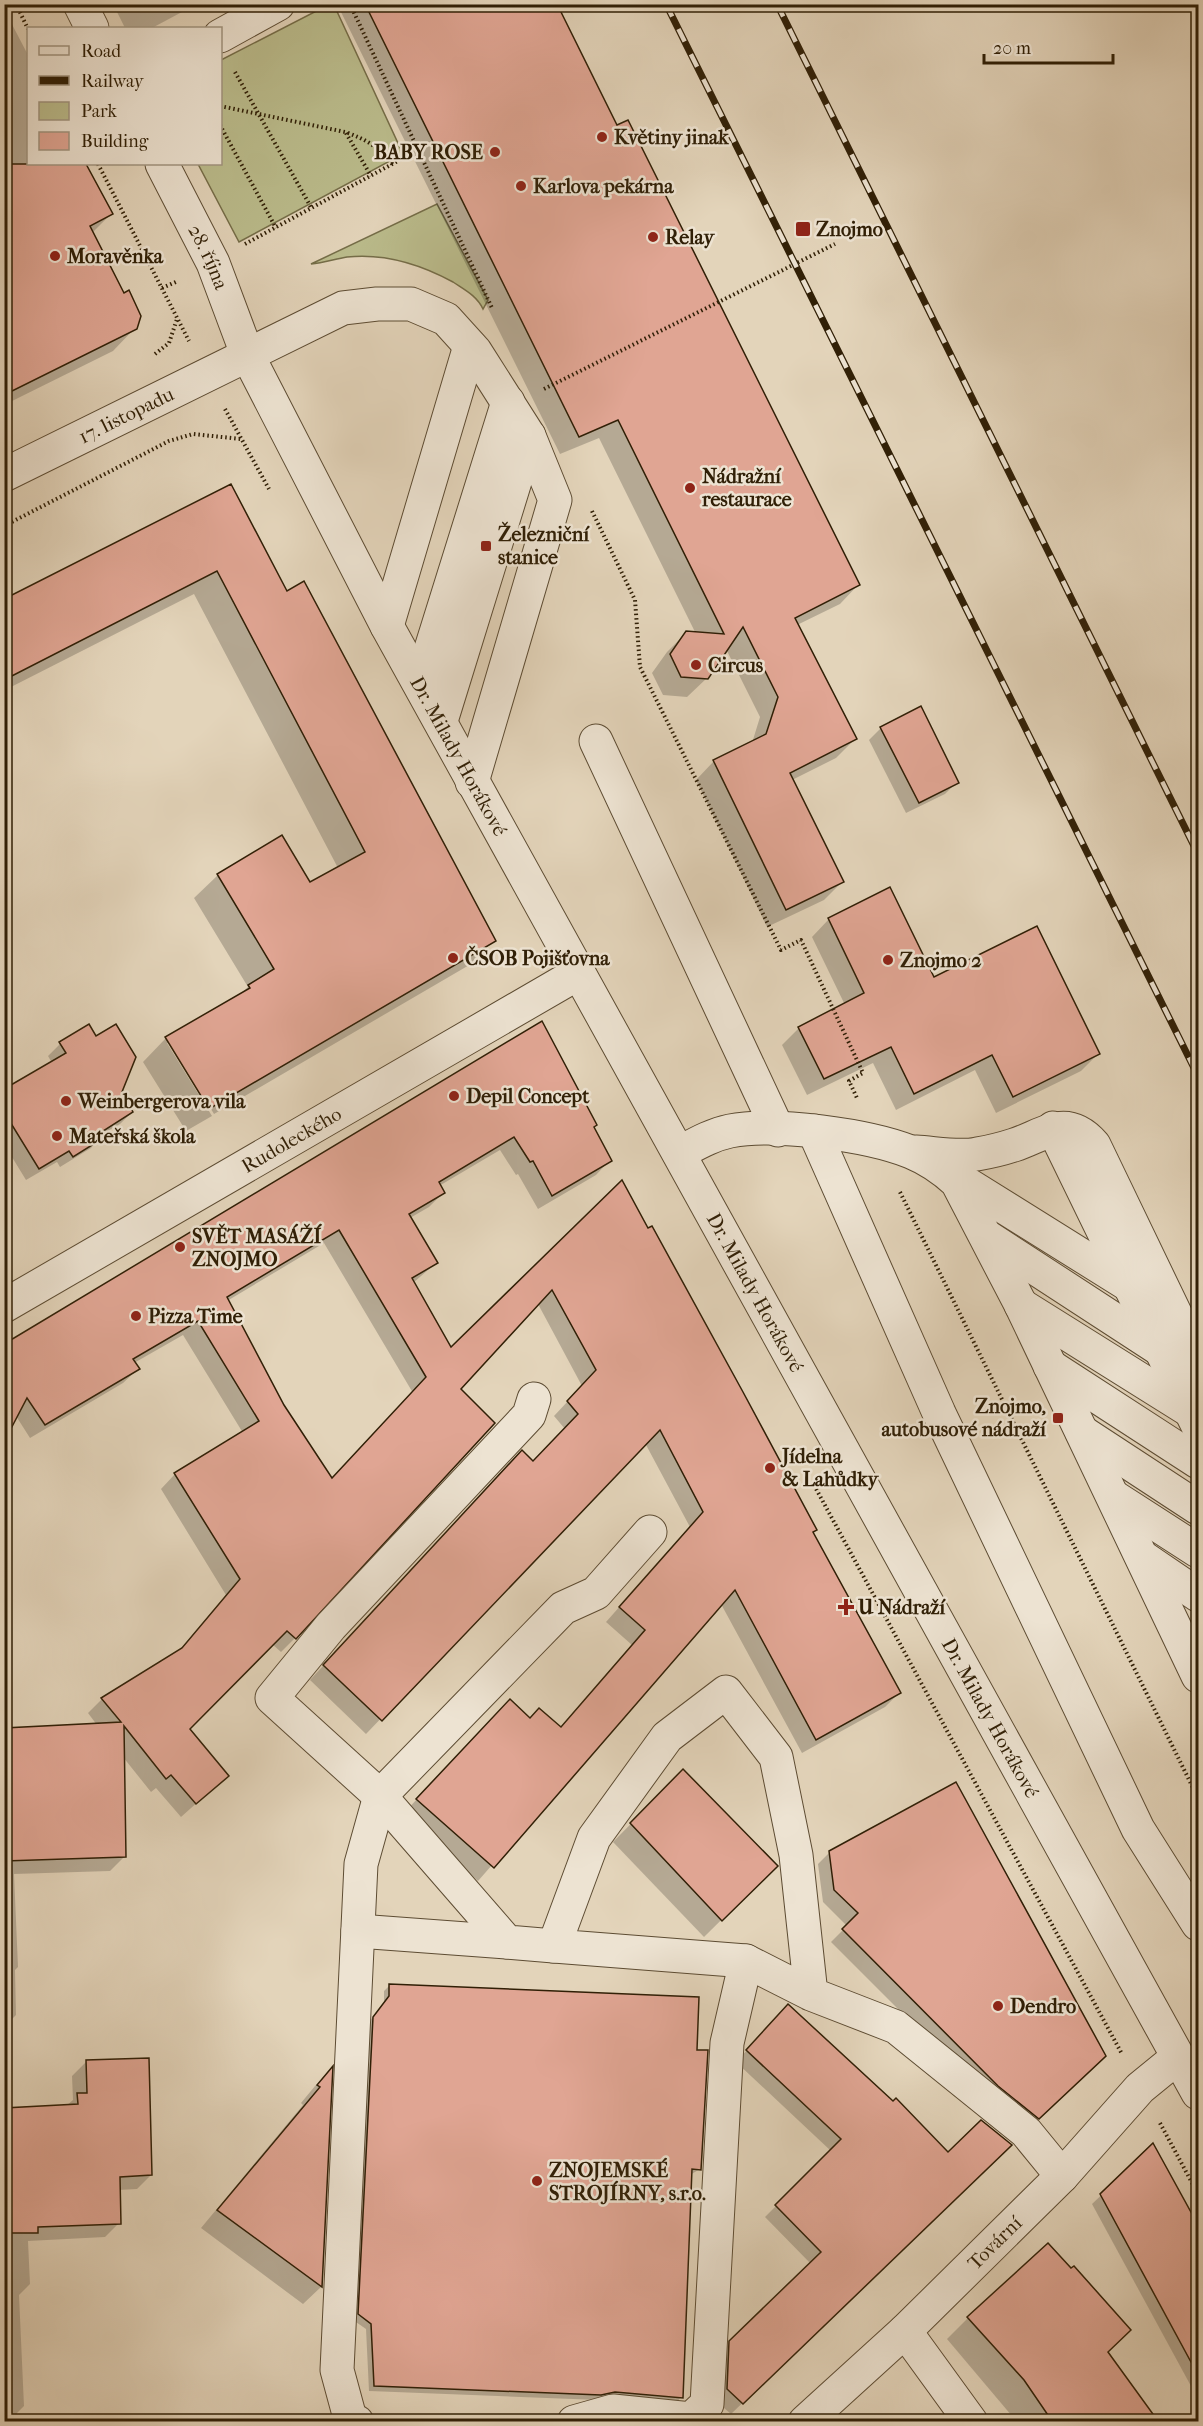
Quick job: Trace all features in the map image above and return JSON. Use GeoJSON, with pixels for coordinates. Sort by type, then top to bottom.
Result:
{"type":"FeatureCollection","features":[{"type":"Feature","properties":{"kind":"street"},"geometry":{"type":"LineString","coordinates":[[80,4],[92,27]]}},
{"type":"Feature","properties":{"kind":"street"},"geometry":{"type":"LineString","coordinates":[[222,35],[278,4]]}},
{"type":"Feature","properties":{"kind":"street","name":"28. října"},"geometry":{"type":"LineString","coordinates":[[163,165],[213,263],[247,354]]}},
{"type":"Feature","properties":{"kind":"street","name":"17. listopadu"},"geometry":{"type":"LineString","coordinates":[[4,475],[343,308],[377,304],[411,304],[446,319],[521,398],[530,436],[555,500],[472,782]]}},
{"type":"Feature","properties":{"kind":"street"},"geometry":{"type":"LineString","coordinates":[[387,626],[470,346]]}},
{"type":"Feature","properties":{"kind":"street","name":"Dr. Milady Horákové"},"geometry":{"type":"LineString","coordinates":[[247,354],[387,626],[441,721],[472,782],[1198,2093]]}},
{"type":"Feature","properties":{"kind":"street"},"geometry":{"type":"LineString","coordinates":[[420,684],[521,398]]}},
{"type":"Feature","properties":{"kind":"street"},"geometry":{"type":"LineString","coordinates":[[441,721],[530,436]]}},
{"type":"Feature","properties":{"kind":"street"},"geometry":{"type":"LineString","coordinates":[[596,741],[778,1130]]}},
{"type":"Feature","properties":{"kind":"street","name":"Rudoleckého"},"geometry":{"type":"LineString","coordinates":[[4,1306],[577,974]]}},
{"type":"Feature","properties":{"kind":"street"},"geometry":{"type":"LineString","coordinates":[[679,1153],[704,1139],[731,1131],[814,1131],[876,1142],[912,1152],[974,1155],[1014,1145],[1053,1128],[1077,1131],[1094,1145],[1198,1361]]}},
{"type":"Feature","properties":{"kind":"street"},"geometry":{"type":"LineString","coordinates":[[1053,1128],[1195,1419]]}},
{"type":"Feature","properties":{"kind":"street"},"geometry":{"type":"LineString","coordinates":[[814,1131],[939,1413],[1138,1829],[1198,1924]]}},
{"type":"Feature","properties":{"kind":"street"},"geometry":{"type":"LineString","coordinates":[[912,1152],[1132,1287]]}},
{"type":"Feature","properties":{"kind":"street"},"geometry":{"type":"LineString","coordinates":[[943,1169],[957,1182],[969,1201],[1144,1559],[1198,1676]]}},
{"type":"Feature","properties":{"kind":"street"},"geometry":{"type":"LineString","coordinates":[[985,1235],[1164,1352]]}},
{"type":"Feature","properties":{"kind":"street"},"geometry":{"type":"LineString","coordinates":[[1021,1305],[1195,1419]]}},
{"type":"Feature","properties":{"kind":"street"},"geometry":{"type":"LineString","coordinates":[[1050,1366],[1198,1462]]}},
{"type":"Feature","properties":{"kind":"street"},"geometry":{"type":"LineString","coordinates":[[507,1942],[381,1797],[272,1698],[331,1626],[529,1415],[534,1399]]}},
{"type":"Feature","properties":{"kind":"street"},"geometry":{"type":"LineString","coordinates":[[1082,1432],[1198,1508]]}},
{"type":"Feature","properties":{"kind":"street"},"geometry":{"type":"LineString","coordinates":[[1113,1497],[1198,1551]]}},
{"type":"Feature","properties":{"kind":"street"},"geometry":{"type":"LineString","coordinates":[[357,2421],[350,2418],[337,2370],[361,1864],[381,1797],[563,1608],[596,1593],[650,1532]]}},
{"type":"Feature","properties":{"kind":"street"},"geometry":{"type":"LineString","coordinates":[[1144,1559],[1198,1595]]}},
{"type":"Feature","properties":{"kind":"street"},"geometry":{"type":"LineString","coordinates":[[554,1946],[594,1838],[667,1737],[726,1692],[776,1757],[796,1855],[811,1994]]}},
{"type":"Feature","properties":{"kind":"street"},"geometry":{"type":"LineString","coordinates":[[358,1931],[746,1961],[811,1994],[896,2027],[1026,2132],[1062,2176]]}},
{"type":"Feature","properties":{"kind":"street"},"geometry":{"type":"LineString","coordinates":[[574,2421],[613,2411],[691,2419],[706,2404],[727,2043],[746,1961]]}},
{"type":"Feature","properties":{"kind":"street","name":"Tovární"},"geometry":{"type":"LineString","coordinates":[[805,2421],[905,2331],[1062,2176],[1140,2088],[1178,2056]]}},
{"type":"Feature","properties":{"kind":"street"},"geometry":{"type":"LineString","coordinates":[[905,2331],[971,2421]]}},
{"type":"Feature","properties":{"kind":"path"},"geometry":{"type":"LineString","coordinates":[[16,4],[27,27]]}},
{"type":"Feature","properties":{"kind":"path"},"geometry":{"type":"LineString","coordinates":[[350,4],[493,310]]}},
{"type":"Feature","properties":{"kind":"path"},"geometry":{"type":"LineString","coordinates":[[233,69],[312,210]]}},
{"type":"Feature","properties":{"kind":"path"},"geometry":{"type":"LineString","coordinates":[[222,106],[345,132],[363,138],[382,151],[393,165]]}},
{"type":"Feature","properties":{"kind":"path"},"geometry":{"type":"LineString","coordinates":[[222,129],[276,228]]}},
{"type":"Feature","properties":{"kind":"path"},"geometry":{"type":"LineString","coordinates":[[345,132],[372,177]]}},
{"type":"Feature","properties":{"kind":"path"},"geometry":{"type":"LineString","coordinates":[[237,249],[418,150]]}},
{"type":"Feature","properties":{"kind":"path"},"geometry":{"type":"LineString","coordinates":[[521,398],[835,244]]}},
{"type":"Feature","properties":{"kind":"path"},"geometry":{"type":"LineString","coordinates":[[4,526],[169,441],[193,434],[241,438]]}},
{"type":"Feature","properties":{"kind":"path"},"geometry":{"type":"LineString","coordinates":[[590,507],[635,600],[640,667],[782,950],[801,940],[863,1073],[849,1081],[876,1142],[1198,1798]]}},
{"type":"Feature","properties":{"kind":"green space"},"geometry":{"type":"Polygon","coordinates":[[[328,5],[334,5],[403,154],[239,242],[199,165],[222,165],[222,59],[328,5]]]}},
{"type":"Feature","properties":{"kind":"green space"},"geometry":{"type":"Polygon","coordinates":[[[437,204],[488,300],[483,309],[474,297],[453,282],[402,261],[361,256],[311,264],[437,204]]]}},
{"type":"Feature","properties":{"kind":"building"},"geometry":{"type":"Polygon","coordinates":[[[365,4],[557,4],[617,125],[628,120],[860,585],[795,618],[857,739],[790,773],[844,882],[786,910],[713,760],[766,734],[778,697],[743,627],[708,679],[681,677],[670,654],[686,631],[724,634],[618,420],[579,437],[365,4]]]}},
{"type":"Feature","properties":{"kind":"building","name":"Moravěnka"},"geometry":{"type":"Polygon","coordinates":[[[4,164],[87,165],[113,214],[90,226],[124,293],[129,290],[141,316],[137,329],[4,395],[4,164]]]}},
{"type":"Feature","properties":{"kind":"building"},"geometry":{"type":"Polygon","coordinates":[[[231,484],[287,591],[304,581],[496,941],[209,1109],[165,1037],[250,988],[248,985],[274,969],[217,874],[282,835],[310,882],[365,852],[217,571],[4,680],[4,599],[231,484]]]}},
{"type":"Feature","properties":{"kind":"building"},"geometry":{"type":"Polygon","coordinates":[[[921,706],[959,783],[919,803],[880,727],[921,706]]]}},
{"type":"Feature","properties":{"kind":"building"},"geometry":{"type":"Polygon","coordinates":[[[890,887],[934,977],[1037,926],[1100,1054],[1013,1097],[992,1055],[914,1094],[891,1047],[824,1079],[798,1027],[864,993],[828,918],[890,887]]]}},
{"type":"Feature","properties":{"kind":"building"},"geometry":{"type":"Polygon","coordinates":[[[542,1021],[597,1125],[594,1127],[612,1161],[552,1196],[533,1161],[530,1162],[514,1137],[439,1182],[445,1193],[409,1214],[438,1263],[412,1278],[451,1347],[622,1180],[648,1228],[652,1226],[743,1392],[817,1530],[813,1532],[901,1693],[816,1740],[735,1590],[494,1868],[416,1799],[510,1699],[530,1718],[539,1708],[561,1727],[645,1630],[619,1607],[703,1512],[660,1430],[382,1721],[323,1665],[522,1450],[533,1461],[578,1414],[567,1401],[596,1370],[552,1290],[461,1389],[495,1423],[296,1639],[287,1631],[190,1729],[229,1776],[196,1804],[171,1775],[166,1779],[124,1726],[126,1857],[4,1861],[4,1728],[121,1722],[101,1698],[182,1648],[240,1579],[174,1473],[259,1421],[198,1321],[133,1359],[140,1369],[45,1425],[27,1398],[4,1442],[4,1344],[542,1021]],[[339,1230],[227,1297],[284,1405],[332,1478],[426,1377],[339,1230]]]}},
{"type":"Feature","properties":{"kind":"building","name":"Weinbergerova vila"},"geometry":{"type":"Polygon","coordinates":[[[89,1024],[96,1036],[116,1024],[136,1057],[122,1092],[133,1112],[103,1131],[105,1137],[73,1157],[69,1151],[39,1169],[4,1112],[4,1089],[66,1053],[59,1042],[89,1024]]]}},
{"type":"Feature","properties":{"kind":"building"},"geometry":{"type":"Polygon","coordinates":[[[683,1769],[778,1866],[722,1921],[630,1823],[683,1769]]]}},
{"type":"Feature","properties":{"kind":"building","name":"Dendro"},"geometry":{"type":"Polygon","coordinates":[[[956,1782],[1106,2056],[1039,2119],[998,2086],[842,1929],[858,1913],[834,1890],[829,1851],[956,1782]]]}},
{"type":"Feature","properties":{"kind":"building","name":"ZNOJEMSKÉ STROJÍRNY, s.r.o."},"geometry":{"type":"Polygon","coordinates":[[[389,1984],[699,1997],[697,2050],[708,2050],[701,2170],[692,2169],[683,2398],[615,2392],[601,2395],[374,2386],[371,2324],[358,2314],[373,2017],[389,1996],[389,1984]]]}},
{"type":"Feature","properties":{"kind":"building"},"geometry":{"type":"Polygon","coordinates":[[[788,2004],[893,2101],[896,2098],[948,2152],[981,2120],[1012,2145],[743,2404],[727,2389],[729,2341],[821,2252],[775,2205],[841,2139],[746,2050],[788,2004]]]}},
{"type":"Feature","properties":{"kind":"building"},"geometry":{"type":"Polygon","coordinates":[[[149,2058],[152,2175],[120,2177],[121,2224],[38,2227],[38,2233],[4,2233],[4,2108],[78,2104],[77,2093],[87,2093],[86,2060],[149,2058]]]}},
{"type":"Feature","properties":{"kind":"building"},"geometry":{"type":"Polygon","coordinates":[[[333,2066],[322,2287],[217,2210],[320,2087],[317,2085],[333,2066]]]}},
{"type":"Feature","properties":{"kind":"building"},"geometry":{"type":"Polygon","coordinates":[[[1153,2143],[1198,2225],[1198,2375],[1100,2194],[1153,2143]]]}},
{"type":"Feature","properties":{"kind":"building"},"geometry":{"type":"Polygon","coordinates":[[[1048,2243],[1071,2268],[1074,2266],[1131,2330],[1108,2352],[1158,2421],[1052,2421],[1024,2380],[967,2317],[1048,2243]]]}},
{"type":"Feature","properties":{"kind":"railway"},"geometry":{"type":"LineString","coordinates":[[666,4],[1198,1076]]}},
{"type":"Feature","properties":{"kind":"railway"},"geometry":{"type":"LineString","coordinates":[[777,4],[1198,854]]}},
{"type":"Feature","properties":{"kind":"place","name":"Květiny jinak"},"geometry":{"type":"Point","coordinates":[602,137]}},
{"type":"Feature","properties":{"kind":"place","name":"BABY ROSE"},"geometry":{"type":"Point","coordinates":[495,152]}},
{"type":"Feature","properties":{"kind":"place","name":"Karlova pekárna"},"geometry":{"type":"Point","coordinates":[521,186]}},
{"type":"Feature","properties":{"kind":"place","name":"Znojmo"},"geometry":{"type":"Point","coordinates":[803,229]}},
{"type":"Feature","properties":{"kind":"place","name":"Relay"},"geometry":{"type":"Point","coordinates":[653,237]}},
{"type":"Feature","properties":{"kind":"place","name":"Moravěnka"},"geometry":{"type":"Point","coordinates":[55,256]}},
{"type":"Feature","properties":{"kind":"place","name":"Nádražní restaurace"},"geometry":{"type":"Point","coordinates":[690,488]}},
{"type":"Feature","properties":{"kind":"place","name":"Železniční stanice"},"geometry":{"type":"Point","coordinates":[486,546]}},
{"type":"Feature","properties":{"kind":"place","name":"Circus"},"geometry":{"type":"Point","coordinates":[696,665]}},
{"type":"Feature","properties":{"kind":"place","name":"ČSOB Pojišťovna"},"geometry":{"type":"Point","coordinates":[453,958]}},
{"type":"Feature","properties":{"kind":"place","name":"Znojmo 2"},"geometry":{"type":"Point","coordinates":[888,960]}},
{"type":"Feature","properties":{"kind":"place","name":"Depil Concept"},"geometry":{"type":"Point","coordinates":[454,1096]}},
{"type":"Feature","properties":{"kind":"place","name":"Weinbergerova vila"},"geometry":{"type":"Point","coordinates":[66,1101]}},
{"type":"Feature","properties":{"kind":"place","name":"Mateřská škola"},"geometry":{"type":"Point","coordinates":[57,1136]}},
{"type":"Feature","properties":{"kind":"place","name":"SVĚT MASÁŽÍ ZNOJMO"},"geometry":{"type":"Point","coordinates":[180,1247]}},
{"type":"Feature","properties":{"kind":"place","name":"Pizza Time"},"geometry":{"type":"Point","coordinates":[136,1316]}},
{"type":"Feature","properties":{"kind":"place","name":"Znojmo, autobusové nádraží"},"geometry":{"type":"Point","coordinates":[1058,1418]}},
{"type":"Feature","properties":{"kind":"place","name":"Jídelna & Lahůdky"},"geometry":{"type":"Point","coordinates":[770,1468]}},
{"type":"Feature","properties":{"kind":"place","name":"U Nádraží"},"geometry":{"type":"Point","coordinates":[846,1607]}},
{"type":"Feature","properties":{"kind":"place","name":"Dendro"},"geometry":{"type":"Point","coordinates":[998,2006]}},
{"type":"Feature","properties":{"kind":"place","name":"ZNOJEMSKÉ STROJÍRNY, s.r.o."},"geometry":{"type":"Point","coordinates":[537,2181]}}]}
